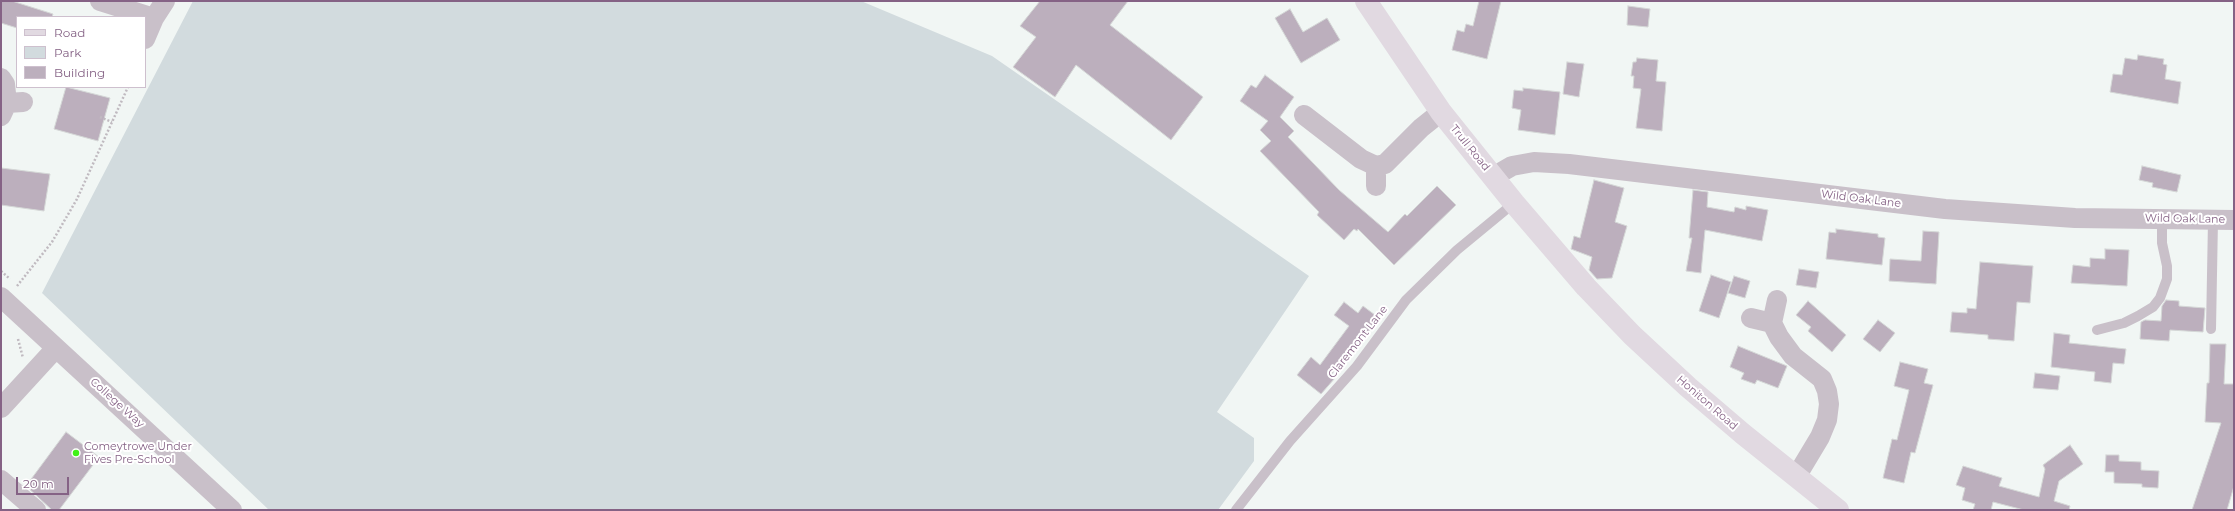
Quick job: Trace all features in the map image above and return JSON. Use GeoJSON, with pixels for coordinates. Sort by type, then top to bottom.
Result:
{"type":"FeatureCollection","features":[{"type":"Feature","properties":{"kind":"street"},"geometry":{"type":"LineString","coordinates":[[100,1],[154,18]]}},
{"type":"Feature","properties":{"kind":"street"},"geometry":{"type":"LineString","coordinates":[[146,37],[154,18],[165,1]]}},
{"type":"Feature","properties":{"kind":"street","name":"Trull Road"},"geometry":{"type":"LineString","coordinates":[[1366,1],[1441,112],[1514,203],[1586,287]]}},
{"type":"Feature","properties":{"kind":"street"},"geometry":{"type":"LineString","coordinates":[[1,78],[5,84],[10,107]]}},
{"type":"Feature","properties":{"kind":"street"},"geometry":{"type":"LineString","coordinates":[[1304,115],[1361,159],[1376,166],[1385,164],[1421,128],[1441,112]]}},
{"type":"Feature","properties":{"kind":"street","name":"Wild Oak Lane"},"geometry":{"type":"LineString","coordinates":[[1493,177],[1512,166],[1534,162],[1569,164],[1945,209],[2074,218],[2234,220]]}},
{"type":"Feature","properties":{"kind":"street"},"geometry":{"type":"LineString","coordinates":[[1376,166],[1376,186]]}},
{"type":"Feature","properties":{"kind":"street","name":"Honiton Road"},"geometry":{"type":"LineString","coordinates":[[1586,287],[1632,335],[1688,387],[1838,510]]}},
{"type":"Feature","properties":{"kind":"street","name":"College Way"},"geometry":{"type":"LineString","coordinates":[[1,297],[232,510]]}},
{"type":"Feature","properties":{"kind":"street"},"geometry":{"type":"LineString","coordinates":[[1777,300],[1772,323],[1779,337],[1793,356],[1822,379],[1827,391],[1829,404],[1827,420],[1820,437],[1796,477]]}},
{"type":"Feature","properties":{"kind":"street"},"geometry":{"type":"LineString","coordinates":[[1751,318],[1772,323]]}},
{"type":"Feature","properties":{"kind":"street"},"geometry":{"type":"LineString","coordinates":[[1,408],[34,374],[56,348]]}},
{"type":"Feature","properties":{"kind":"street"},"geometry":{"type":"LineString","coordinates":[[1,480],[36,510]]}},
{"type":"Feature","properties":{"kind":"lane","name":"Claremont Lane"},"geometry":{"type":"LineString","coordinates":[[1236,510],[1290,441],[1357,366],[1406,300],[1457,250],[1514,203]]}},
{"type":"Feature","properties":{"kind":"lane"},"geometry":{"type":"LineString","coordinates":[[2097,330],[2116,325],[2138,316],[2153,307],[2160,298],[2167,279],[2167,266],[2162,243],[2162,219]]}},
{"type":"Feature","properties":{"kind":"lane"},"geometry":{"type":"LineString","coordinates":[[2211,329],[2213,220]]}},
{"type":"Feature","properties":{"kind":"path"},"geometry":{"type":"LineString","coordinates":[[1,271],[17,286],[52,242],[77,199],[128,88]]}},
{"type":"Feature","properties":{"kind":"path"},"geometry":{"type":"LineString","coordinates":[[100,117],[112,122]]}},
{"type":"Feature","properties":{"kind":"path"},"geometry":{"type":"LineString","coordinates":[[18,338],[24,365],[34,374]]}},
{"type":"Feature","properties":{"kind":"green space"},"geometry":{"type":"Polygon","coordinates":[[[193,1],[861,1],[992,56],[1309,276],[1217,412],[1254,438],[1254,461],[1218,510],[269,510],[42,293],[193,1]]]}},
{"type":"Feature","properties":{"kind":"building"},"geometry":{"type":"Polygon","coordinates":[[[1,1],[12,1],[53,14],[52,16],[16,16],[16,28],[1,23],[1,1]]]}},
{"type":"Feature","properties":{"kind":"building"},"geometry":{"type":"Polygon","coordinates":[[[1040,1],[1128,1],[1110,25],[1203,97],[1171,140],[1076,65],[1055,97],[1013,67],[1036,37],[1020,26],[1040,1]]]}},
{"type":"Feature","properties":{"kind":"building"},"geometry":{"type":"Polygon","coordinates":[[[1479,1],[1501,1],[1487,59],[1452,50],[1457,30],[1464,32],[1466,24],[1473,26],[1479,1]]]}},
{"type":"Feature","properties":{"kind":"building"},"geometry":{"type":"Polygon","coordinates":[[[1628,6],[1650,9],[1648,27],[1627,25],[1628,6]]]}},
{"type":"Feature","properties":{"kind":"building"},"geometry":{"type":"Polygon","coordinates":[[[1290,9],[1303,32],[1327,18],[1340,40],[1301,63],[1275,18],[1290,9]]]}},
{"type":"Feature","properties":{"kind":"building"},"geometry":{"type":"Polygon","coordinates":[[[2138,55],[2164,59],[2163,64],[2167,65],[2165,79],[2181,82],[2178,104],[2110,92],[2113,74],[2122,75],[2125,58],[2137,60],[2138,55]]]}},
{"type":"Feature","properties":{"kind":"building"},"geometry":{"type":"Polygon","coordinates":[[[1637,58],[1658,60],[1656,81],[1666,82],[1662,131],[1636,128],[1641,89],[1633,88],[1634,76],[1631,76],[1633,62],[1636,62],[1637,58]]]}},
{"type":"Feature","properties":{"kind":"building"},"geometry":{"type":"Polygon","coordinates":[[[1567,62],[1584,64],[1579,97],[1563,94],[1567,62]]]}},
{"type":"Feature","properties":{"kind":"building"},"geometry":{"type":"Polygon","coordinates":[[[1265,75],[1294,97],[1280,117],[1294,131],[1288,137],[1339,190],[1388,232],[1405,214],[1407,216],[1437,186],[1456,205],[1394,265],[1358,229],[1357,231],[1354,229],[1344,240],[1317,215],[1319,212],[1260,151],[1271,141],[1260,130],[1268,121],[1240,101],[1251,85],[1256,88],[1265,75]]]}},
{"type":"Feature","properties":{"kind":"building"},"geometry":{"type":"Polygon","coordinates":[[[66,88],[110,98],[98,141],[54,129],[66,88]]]}},
{"type":"Feature","properties":{"kind":"building"},"geometry":{"type":"Polygon","coordinates":[[[1523,88],[1560,92],[1555,135],[1518,130],[1521,110],[1512,108],[1514,90],[1523,91],[1523,88]]]}},
{"type":"Feature","properties":{"kind":"building"},"geometry":{"type":"Polygon","coordinates":[[[2142,166],[2181,175],[2177,192],[2152,187],[2153,183],[2139,180],[2142,166]]]}},
{"type":"Feature","properties":{"kind":"building"},"geometry":{"type":"Polygon","coordinates":[[[1,168],[50,174],[44,211],[1,205],[1,168]]]}},
{"type":"Feature","properties":{"kind":"building"},"geometry":{"type":"Polygon","coordinates":[[[1594,180],[1624,188],[1615,222],[1627,226],[1612,278],[1597,279],[1589,270],[1592,257],[1571,249],[1574,236],[1580,238],[1594,180]]]}},
{"type":"Feature","properties":{"kind":"building"},"geometry":{"type":"Polygon","coordinates":[[[1693,190],[1708,192],[1707,207],[1734,212],[1735,207],[1746,210],[1746,206],[1768,210],[1762,241],[1705,230],[1701,273],[1686,271],[1692,238],[1689,238],[1693,190]]]}},
{"type":"Feature","properties":{"kind":"building"},"geometry":{"type":"Polygon","coordinates":[[[1836,229],[1878,234],[1878,237],[1885,238],[1882,265],[1826,259],[1829,232],[1836,233],[1836,229]]]}},
{"type":"Feature","properties":{"kind":"building"},"geometry":{"type":"Polygon","coordinates":[[[1923,231],[1939,232],[1936,284],[1889,281],[1890,259],[1921,261],[1923,231]]]}},
{"type":"Feature","properties":{"kind":"building"},"geometry":{"type":"Polygon","coordinates":[[[2105,249],[2129,250],[2127,286],[2071,283],[2073,265],[2090,267],[2090,258],[2105,259],[2105,249]]]}},
{"type":"Feature","properties":{"kind":"building"},"geometry":{"type":"Polygon","coordinates":[[[1980,262],[2033,266],[2030,303],[2017,302],[2014,341],[1988,339],[1988,335],[1950,332],[1952,312],[1967,313],[1967,308],[1976,309],[1980,262]]]}},
{"type":"Feature","properties":{"kind":"building"},"geometry":{"type":"Polygon","coordinates":[[[1799,269],[1819,272],[1816,288],[1796,285],[1799,269]]]}},
{"type":"Feature","properties":{"kind":"building"},"geometry":{"type":"Polygon","coordinates":[[[1711,275],[1731,282],[1719,318],[1699,311],[1711,275]]]}},
{"type":"Feature","properties":{"kind":"building"},"geometry":{"type":"Polygon","coordinates":[[[1734,276],[1750,281],[1745,298],[1728,293],[1734,276]]]}},
{"type":"Feature","properties":{"kind":"building"},"geometry":{"type":"Polygon","coordinates":[[[2166,300],[2179,301],[2179,306],[2205,308],[2203,332],[2170,330],[2169,341],[2140,339],[2141,322],[2145,320],[2161,321],[2162,306],[2166,300]]]}},
{"type":"Feature","properties":{"kind":"building"},"geometry":{"type":"Polygon","coordinates":[[[1808,301],[1846,335],[1832,352],[1808,331],[1811,327],[1796,315],[1808,301]]]}},
{"type":"Feature","properties":{"kind":"building"},"geometry":{"type":"Polygon","coordinates":[[[1344,302],[1358,313],[1363,306],[1379,318],[1352,353],[1350,351],[1331,375],[1335,378],[1321,394],[1297,375],[1311,357],[1320,365],[1349,326],[1334,315],[1344,302]]]}},
{"type":"Feature","properties":{"kind":"building"},"geometry":{"type":"Polygon","coordinates":[[[1878,320],[1895,333],[1880,352],[1863,339],[1878,320]]]}},
{"type":"Feature","properties":{"kind":"building"},"geometry":{"type":"Polygon","coordinates":[[[2054,333],[2070,335],[2069,343],[2126,349],[2124,364],[2113,363],[2111,383],[2094,381],[2095,372],[2051,367],[2054,333]]]}},
{"type":"Feature","properties":{"kind":"building"},"geometry":{"type":"Polygon","coordinates":[[[2210,344],[2226,344],[2224,384],[2234,384],[2234,486],[2227,510],[2192,510],[2221,423],[2205,422],[2207,383],[2209,383],[2210,344]]]}},
{"type":"Feature","properties":{"kind":"building"},"geometry":{"type":"Polygon","coordinates":[[[1738,346],[1787,366],[1778,388],[1757,380],[1755,384],[1741,379],[1744,373],[1730,367],[1738,346]]]}},
{"type":"Feature","properties":{"kind":"building"},"geometry":{"type":"Polygon","coordinates":[[[1900,362],[1928,369],[1924,383],[1933,385],[1915,453],[1911,452],[1904,483],[1883,478],[1892,439],[1897,440],[1909,390],[1894,386],[1900,362]]]}},
{"type":"Feature","properties":{"kind":"building"},"geometry":{"type":"Polygon","coordinates":[[[2035,373],[2060,376],[2058,390],[2033,388],[2035,373]]]}},
{"type":"Feature","properties":{"kind":"building"},"geometry":{"type":"Polygon","coordinates":[[[66,432],[99,457],[59,510],[52,510],[26,486],[66,432]]]}},
{"type":"Feature","properties":{"kind":"building"},"geometry":{"type":"Polygon","coordinates":[[[2070,445],[2083,464],[2059,481],[2054,501],[2070,506],[2069,510],[2024,510],[1993,502],[1991,510],[1973,510],[1975,504],[1962,500],[1965,488],[1956,485],[1963,466],[2002,478],[1999,486],[2039,497],[2045,469],[2043,465],[2070,445]]]}},
{"type":"Feature","properties":{"kind":"building"},"geometry":{"type":"Polygon","coordinates":[[[2106,455],[2119,455],[2119,461],[2141,462],[2141,470],[2159,471],[2158,488],[2142,487],[2142,484],[2114,483],[2114,472],[2105,472],[2106,455]]]}},
{"type":"Feature","properties":{"kind":"place","name":"Comeytrowe Under Fives Pre-School"},"geometry":{"type":"Point","coordinates":[76,453]}}]}
